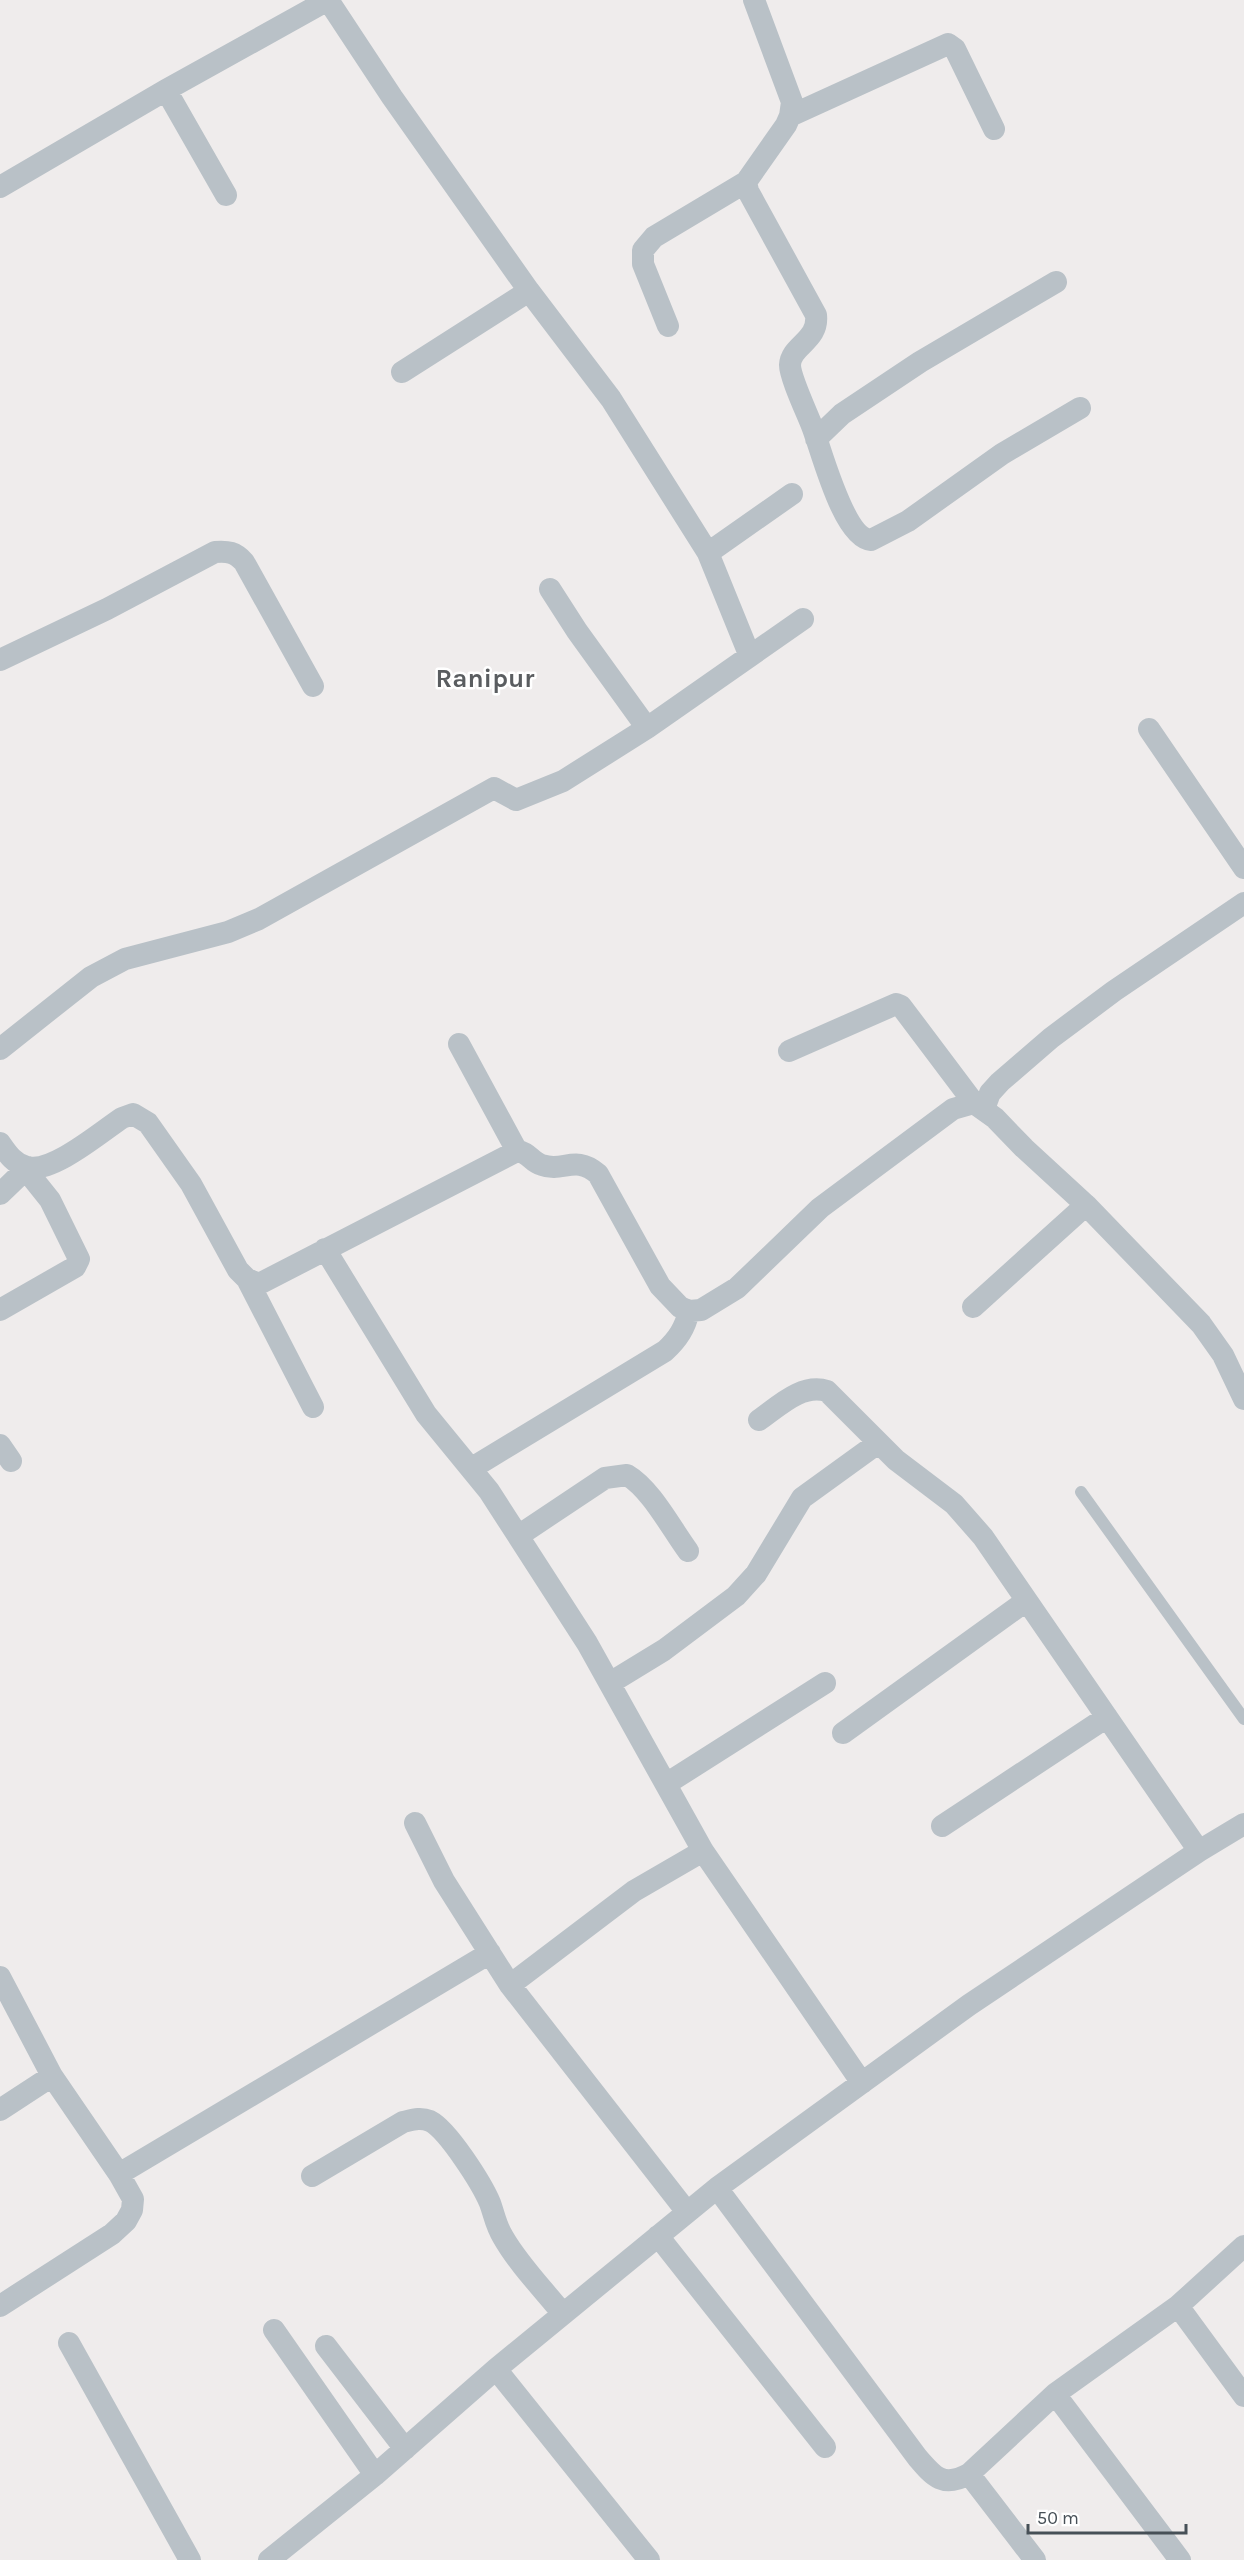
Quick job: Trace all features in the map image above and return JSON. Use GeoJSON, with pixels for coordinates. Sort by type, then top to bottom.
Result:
{"type":"FeatureCollection","features":[{"type":"Feature","properties":{"kind":"street"},"geometry":{"type":"LineString","coordinates":[[0,187],[166,90],[328,0],[392,97],[529,291],[610,399],[708,553],[749,654]]}},
{"type":"Feature","properties":{"kind":"street"},"geometry":{"type":"LineString","coordinates":[[668,326],[643,264],[643,250],[654,237],[746,182],[790,117],[792,102],[754,0]]}},
{"type":"Feature","properties":{"kind":"street"},"geometry":{"type":"LineString","coordinates":[[790,117],[948,44],[955,49],[994,129]]}},
{"type":"Feature","properties":{"kind":"street"},"geometry":{"type":"LineString","coordinates":[[166,90],[226,195]]}},
{"type":"Feature","properties":{"kind":"street"},"geometry":{"type":"LineString","coordinates":[[746,182],[748,191],[816,315],[817,324],[814,332],[792,358],[790,370],[827,474],[842,508],[866,540],[871,540],[908,521],[1002,454],[1080,408]]}},
{"type":"Feature","properties":{"kind":"street"},"geometry":{"type":"LineString","coordinates":[[816,439],[842,414],[910,369],[1056,282]]}},
{"type":"Feature","properties":{"kind":"street"},"geometry":{"type":"LineString","coordinates":[[402,372],[529,291]]}},
{"type":"Feature","properties":{"kind":"street"},"geometry":{"type":"LineString","coordinates":[[708,553],[792,494]]}},
{"type":"Feature","properties":{"kind":"street"},"geometry":{"type":"LineString","coordinates":[[0,660],[107,609],[215,552],[227,551],[237,554],[243,562],[313,686]]}},
{"type":"Feature","properties":{"kind":"street"},"geometry":{"type":"LineString","coordinates":[[550,589],[577,631],[647,728]]}},
{"type":"Feature","properties":{"kind":"street"},"geometry":{"type":"LineString","coordinates":[[0,1049],[91,977],[125,959],[228,932],[259,919],[494,788],[516,800],[563,781],[647,728],[749,654],[803,619]]}},
{"type":"Feature","properties":{"kind":"street"},"geometry":{"type":"LineString","coordinates":[[1149,729],[1244,868]]}},
{"type":"Feature","properties":{"kind":"street"},"geometry":{"type":"LineString","coordinates":[[247,1279],[259,1284],[271,1280],[325,1248],[517,1151],[525,1152],[542,1166],[578,1164],[588,1166],[598,1174],[660,1286],[680,1307],[689,1311],[700,1311],[737,1288],[820,1208],[953,1109],[979,1106],[1000,1082],[1051,1038],[1114,991],[1244,903]]}},
{"type":"Feature","properties":{"kind":"street"},"geometry":{"type":"LineString","coordinates":[[789,1051],[896,1004],[901,1006],[979,1106],[1086,1205],[1216,1342],[1244,1399]]}},
{"type":"Feature","properties":{"kind":"street"},"geometry":{"type":"LineString","coordinates":[[459,1044],[517,1151]]}},
{"type":"Feature","properties":{"kind":"street"},"geometry":{"type":"LineString","coordinates":[[0,1194],[27,1169],[58,1161],[123,1118],[133,1114],[142,1117],[191,1184],[238,1270],[247,1279],[313,1407]]}},
{"type":"Feature","properties":{"kind":"street"},"geometry":{"type":"LineString","coordinates":[[0,1143],[10,1158],[27,1169],[50,1200],[79,1259],[75,1267],[0,1310]]}},
{"type":"Feature","properties":{"kind":"street"},"geometry":{"type":"LineString","coordinates":[[973,1307],[1086,1205]]}},
{"type":"Feature","properties":{"kind":"street"},"geometry":{"type":"LineString","coordinates":[[325,1248],[426,1414],[472,1468],[518,1536],[610,1683],[703,1851],[862,2083]]}},
{"type":"Feature","properties":{"kind":"street"},"geometry":{"type":"LineString","coordinates":[[472,1468],[665,1352],[677,1340],[686,1325],[689,1311]]}},
{"type":"Feature","properties":{"kind":"street"},"geometry":{"type":"LineString","coordinates":[[759,1420],[796,1394],[817,1388],[827,1390],[878,1443],[918,1478],[954,1504],[970,1520],[1199,1851]]}},
{"type":"Feature","properties":{"kind":"street"},"geometry":{"type":"LineString","coordinates":[[610,1683],[664,1650],[736,1596],[756,1574],[802,1498],[878,1443]]}},
{"type":"Feature","properties":{"kind":"street"},"geometry":{"type":"LineString","coordinates":[[518,1536],[605,1478],[627,1475],[645,1491],[688,1551]]}},
{"type":"Feature","properties":{"kind":"street"},"geometry":{"type":"LineString","coordinates":[[843,1733],[1026,1601]]}},
{"type":"Feature","properties":{"kind":"street"},"geometry":{"type":"LineString","coordinates":[[666,1784],[825,1683]]}},
{"type":"Feature","properties":{"kind":"street"},"geometry":{"type":"LineString","coordinates":[[942,1826],[1107,1717]]}},
{"type":"Feature","properties":{"kind":"street"},"geometry":{"type":"LineString","coordinates":[[415,1823],[444,1881],[510,1984],[687,2212]]}},
{"type":"Feature","properties":{"kind":"street"},"geometry":{"type":"LineString","coordinates":[[269,2560],[375,2475],[496,2369],[717,2188],[969,2005],[1199,1851],[1244,1824]]}},
{"type":"Feature","properties":{"kind":"street"},"geometry":{"type":"LineString","coordinates":[[510,1984],[634,1891],[703,1851]]}},
{"type":"Feature","properties":{"kind":"street"},"geometry":{"type":"LineString","coordinates":[[119,2175],[490,1953]]}},
{"type":"Feature","properties":{"kind":"street"},"geometry":{"type":"LineString","coordinates":[[0,1977],[52,2076],[133,2199],[132,2210],[126,2222],[112,2234],[0,2306]]}},
{"type":"Feature","properties":{"kind":"street"},"geometry":{"type":"LineString","coordinates":[[0,2110],[52,2076]]}},
{"type":"Feature","properties":{"kind":"street"},"geometry":{"type":"LineString","coordinates":[[312,2176],[403,2122],[417,2118],[429,2121],[441,2130],[461,2156],[485,2192],[494,2219],[512,2251],[563,2314]]}},
{"type":"Feature","properties":{"kind":"street"},"geometry":{"type":"LineString","coordinates":[[717,2188],[931,2473],[948,2481],[958,2480],[969,2474],[1055,2394],[1178,2306],[1244,2247]]}},
{"type":"Feature","properties":{"kind":"street"},"geometry":{"type":"LineString","coordinates":[[658,2236],[825,2446]]}},
{"type":"Feature","properties":{"kind":"street"},"geometry":{"type":"LineString","coordinates":[[1178,2306],[1244,2396]]}},
{"type":"Feature","properties":{"kind":"street"},"geometry":{"type":"LineString","coordinates":[[274,2330],[375,2475]]}},
{"type":"Feature","properties":{"kind":"street"},"geometry":{"type":"LineString","coordinates":[[69,2343],[190,2560]]}},
{"type":"Feature","properties":{"kind":"street"},"geometry":{"type":"LineString","coordinates":[[326,2346],[405,2449]]}},
{"type":"Feature","properties":{"kind":"street"},"geometry":{"type":"LineString","coordinates":[[496,2369],[649,2560]]}},
{"type":"Feature","properties":{"kind":"street"},"geometry":{"type":"LineString","coordinates":[[1055,2394],[1180,2560]]}},
{"type":"Feature","properties":{"kind":"street"},"geometry":{"type":"LineString","coordinates":[[969,2474],[1035,2560]]}},
{"type":"Feature","properties":{"kind":"lane"},"geometry":{"type":"LineString","coordinates":[[1082,1492],[1244,1719]]}},
{"type":"Feature","properties":{"kind":"district","name":"Ranipur"},"geometry":{"type":"Point","coordinates":[485,678]}}]}
